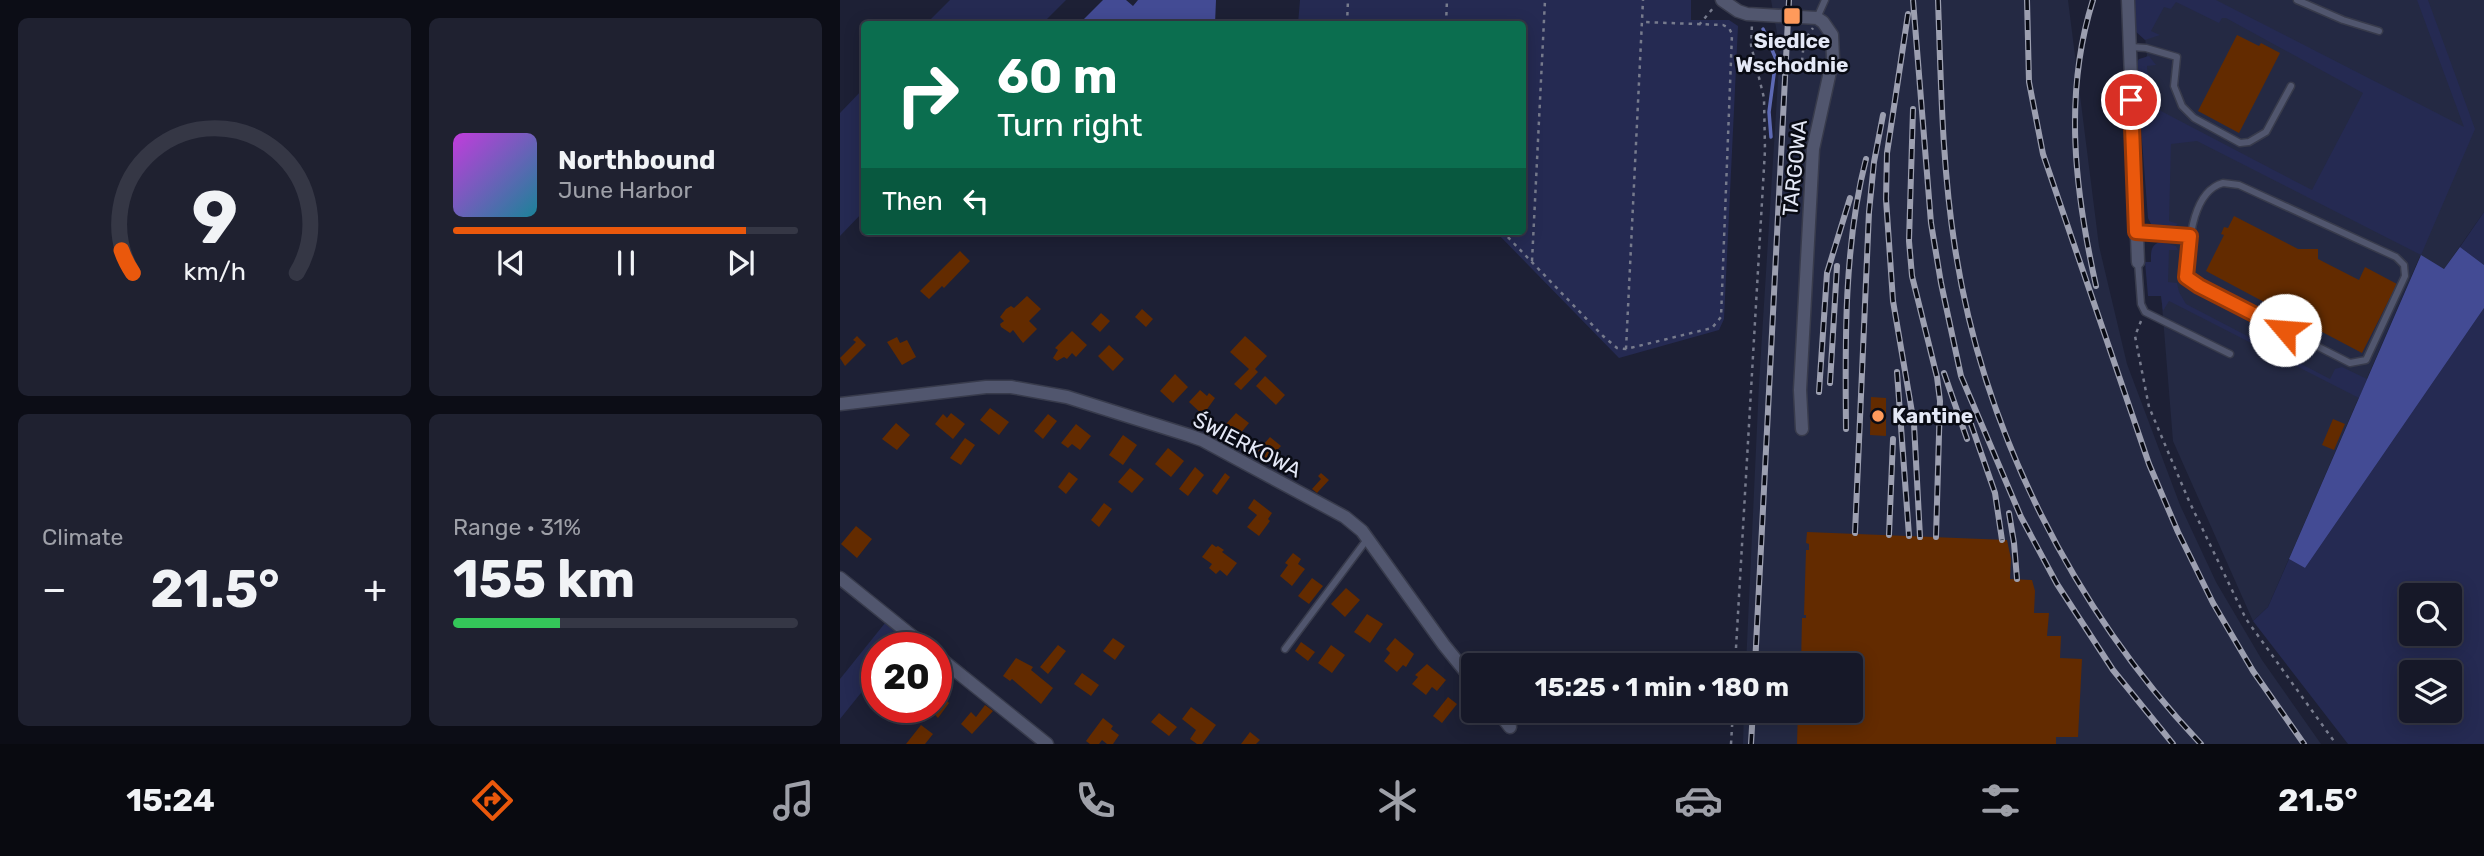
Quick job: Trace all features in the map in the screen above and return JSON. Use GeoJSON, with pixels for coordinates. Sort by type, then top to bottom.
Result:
{"type":"FeatureCollection","features":[{"type":"Feature","properties":{"kind":"street"},"geometry":{"type":"LineString","coordinates":[[2128,0],[2138,262]]}},
{"type":"Feature","properties":{"kind":"street"},"geometry":{"type":"LineString","coordinates":[[1723,1],[1738,11],[1753,14],[1817,18]]}},
{"type":"Feature","properties":{"kind":"street","name":"TARGOWA"},"geometry":{"type":"LineString","coordinates":[[1802,429],[1803,413],[1800,401],[1812,149],[1833,58],[1832,35],[1824,22],[1817,18]]}},
{"type":"Feature","properties":{"kind":"street","name":"ŚWIERKOWA"},"geometry":{"type":"LineString","coordinates":[[840,404],[986,387],[1011,387],[1067,397],[1202,440],[1357,525],[1461,666]]}},
{"type":"Feature","properties":{"kind":"street"},"geometry":{"type":"LineString","coordinates":[[840,578],[907,632]]}},
{"type":"Feature","properties":{"kind":"street"},"geometry":{"type":"LineString","coordinates":[[952,668],[1048,744]]}},
{"type":"Feature","properties":{"kind":"street"},"geometry":{"type":"LineString","coordinates":[[1507,723],[1510,727]]}},
{"type":"Feature","properties":{"kind":"lane"},"geometry":{"type":"LineString","coordinates":[[1817,18],[1825,0]]}},
{"type":"Feature","properties":{"kind":"lane"},"geometry":{"type":"LineString","coordinates":[[2297,0],[2343,20],[2379,31]]}},
{"type":"Feature","properties":{"kind":"lane"},"geometry":{"type":"LineString","coordinates":[[2129,47],[2146,48],[2177,57],[2174,86],[2182,106],[2194,118],[2239,143],[2249,142],[2266,132],[2291,86]]}},
{"type":"Feature","properties":{"kind":"lane"},"geometry":{"type":"LineString","coordinates":[[2223,183],[2239,185],[2396,257],[2404,265],[2405,276],[2369,356],[2362,362],[2350,363],[2186,277],[2190,236],[2206,192],[2223,183]]}},
{"type":"Feature","properties":{"kind":"lane"},"geometry":{"type":"LineString","coordinates":[[2136,232],[2190,236]]}},
{"type":"Feature","properties":{"kind":"lane"},"geometry":{"type":"LineString","coordinates":[[2138,262],[2141,304],[2145,312],[2230,354]]}},
{"type":"Feature","properties":{"kind":"lane"},"geometry":{"type":"LineString","coordinates":[[1286,649],[1368,538]]}},
{"type":"Feature","properties":{"kind":"path"},"geometry":{"type":"LineString","coordinates":[[1347,21],[1348,0]]}},
{"type":"Feature","properties":{"kind":"path"},"geometry":{"type":"LineString","coordinates":[[1446,21],[1447,0]]}},
{"type":"Feature","properties":{"kind":"path"},"geometry":{"type":"LineString","coordinates":[[1532,261],[1545,0]]}},
{"type":"Feature","properties":{"kind":"path"},"geometry":{"type":"LineString","coordinates":[[1626,349],[1643,0]]}},
{"type":"Feature","properties":{"kind":"path"},"geometry":{"type":"LineString","coordinates":[[1699,25],[1715,6],[1723,1]]}},
{"type":"Feature","properties":{"kind":"path"},"geometry":{"type":"LineString","coordinates":[[1736,653],[1765,150],[1764,98],[1751,44],[1753,14]]}},
{"type":"Feature","properties":{"kind":"path"},"geometry":{"type":"LineString","coordinates":[[1802,61],[1804,41],[1817,18]]}},
{"type":"Feature","properties":{"kind":"path"},"geometry":{"type":"LineString","coordinates":[[1506,235],[1617,348],[1626,349],[1712,328],[1720,317],[1732,34],[1723,26],[1643,22]]}},
{"type":"Feature","properties":{"kind":"path"},"geometry":{"type":"LineString","coordinates":[[2145,312],[2135,336],[2149,407],[2189,501],[2246,619],[2336,744]]}},
{"type":"Feature","properties":{"kind":"path"},"geometry":{"type":"LineString","coordinates":[[1731,744],[1732,723]]}},
{"type":"Feature","properties":{"kind":"shaded area"},"geometry":{"type":"Polygon","coordinates":[[[950,0],[1066,0],[1045,21],[929,21],[950,0]]]}},
{"type":"Feature","properties":{"kind":"shaded area"},"geometry":{"type":"Polygon","coordinates":[[[1103,0],[1126,0],[1133,6],[1138,0],[1216,0],[1215,21],[1082,21],[1103,0]]]}},
{"type":"Feature","properties":{"kind":"shaded area"},"geometry":{"type":"Polygon","coordinates":[[[1300,0],[1691,0],[1691,20],[1729,20],[1738,26],[1724,319],[1719,330],[1619,358],[1499,235],[1526,235],[1526,21],[1298,21],[1300,0]]]}},
{"type":"Feature","properties":{"kind":"shaded area"},"geometry":{"type":"Polygon","coordinates":[[[1771,0],[2068,0],[2099,246],[2127,364],[2180,505],[2216,582],[2262,660],[2321,744],[1743,744],[1744,723],[1863,723],[1863,653],[1747,653],[1759,384],[1780,49],[1771,0]]]}},
{"type":"Feature","properties":{"kind":"shaded area"},"geometry":{"type":"Polygon","coordinates":[[[2134,0],[2216,0],[2464,127],[2417,0],[2428,0],[2475,129],[2421,255],[2197,141],[2171,144],[2169,221],[2178,224],[2173,228],[2151,224],[2148,218],[2136,63],[2139,59],[2149,56],[2156,65],[2147,66],[2150,109],[2159,108],[2312,190],[2363,93],[2226,18],[2222,18],[2219,23],[2176,2],[2171,9],[2164,7],[2151,31],[2160,35],[2145,40],[2134,30],[2134,0]]]}},
{"type":"Feature","properties":{"kind":"shaded area"},"geometry":{"type":"Polygon","coordinates":[[[2141,0],[2484,0],[2484,212],[2444,269],[2420,256],[2268,607],[2253,621],[2173,441],[2157,243],[2160,242],[2159,227],[2155,226],[2143,59],[2147,56],[2141,0]]]}},
{"type":"Feature","properties":{"kind":"shaded area"},"geometry":{"type":"Polygon","coordinates":[[[861,91],[861,214],[840,236],[840,113],[861,91]]]}},
{"type":"Feature","properties":{"kind":"shaded area"},"geometry":{"type":"Polygon","coordinates":[[[2484,212],[2484,265],[2460,247],[2484,212]]]}},
{"type":"Feature","properties":{"kind":"shaded area"},"geometry":{"type":"Polygon","coordinates":[[[2160,242],[2176,246],[2178,250],[2169,250],[2168,282],[2177,283],[2186,304],[2330,379],[2335,369],[2342,367],[2367,379],[2359,398],[2169,301],[2163,311],[2161,296],[2148,296],[2145,262],[2151,262],[2153,247],[2160,242]]]}},
{"type":"Feature","properties":{"kind":"shaded area"},"geometry":{"type":"Polygon","coordinates":[[[2460,247],[2484,265],[2484,308],[2305,568],[2289,559],[2421,255],[2444,269],[2460,247]]]}},
{"type":"Feature","properties":{"kind":"shaded area"},"geometry":{"type":"Polygon","coordinates":[[[2484,308],[2484,744],[2348,744],[2253,621],[2268,607],[2289,559],[2305,568],[2484,308]]]}},
{"type":"Feature","properties":{"kind":"shaded area"},"geometry":{"type":"Polygon","coordinates":[[[885,623],[896,632],[878,632],[885,623]]]}},
{"type":"Feature","properties":{"kind":"shaded area"},"geometry":{"type":"Polygon","coordinates":[[[861,653],[861,693],[840,719],[840,679],[861,653]]]}},
{"type":"Feature","properties":{"kind":"building"},"geometry":{"type":"Polygon","coordinates":[[[2237,35],[2280,53],[2239,133],[2198,111],[2237,35]]]}},
{"type":"Feature","properties":{"kind":"building"},"geometry":{"type":"Polygon","coordinates":[[[2234,216],[2298,249],[2318,249],[2318,259],[2359,280],[2365,267],[2397,284],[2362,353],[2290,315],[2285,324],[2275,319],[2279,310],[2206,271],[2224,235],[2221,234],[2224,227],[2228,228],[2234,216]]]}},
{"type":"Feature","properties":{"kind":"building"},"geometry":{"type":"Polygon","coordinates":[[[960,251],[970,261],[944,288],[942,286],[929,299],[920,291],[960,251]]]}},
{"type":"Feature","properties":{"kind":"building"},"geometry":{"type":"Polygon","coordinates":[[[1027,296],[1041,309],[1029,321],[1037,329],[1023,343],[1013,330],[1010,333],[1001,327],[1000,324],[1004,321],[1000,317],[1006,309],[1011,306],[1014,308],[1027,296]]]}},
{"type":"Feature","properties":{"kind":"building"},"geometry":{"type":"Polygon","coordinates":[[[1142,309],[1153,319],[1146,327],[1135,317],[1142,309]]]}},
{"type":"Feature","properties":{"kind":"building"},"geometry":{"type":"Polygon","coordinates":[[[1101,313],[1110,321],[1100,332],[1091,324],[1101,313]]]}},
{"type":"Feature","properties":{"kind":"building"},"geometry":{"type":"Polygon","coordinates":[[[1072,331],[1087,345],[1076,357],[1072,353],[1067,359],[1064,357],[1057,361],[1053,358],[1058,350],[1055,348],[1072,331]]]}},
{"type":"Feature","properties":{"kind":"building"},"geometry":{"type":"Polygon","coordinates":[[[857,336],[866,345],[845,366],[840,358],[856,342],[853,340],[857,336]]]}},
{"type":"Feature","properties":{"kind":"building"},"geometry":{"type":"Polygon","coordinates":[[[1245,336],[1267,356],[1255,369],[1258,372],[1241,390],[1234,384],[1249,369],[1230,352],[1245,336]]]}},
{"type":"Feature","properties":{"kind":"building"},"geometry":{"type":"Polygon","coordinates":[[[897,337],[900,343],[907,340],[916,357],[902,365],[887,342],[897,337]]]}},
{"type":"Feature","properties":{"kind":"building"},"geometry":{"type":"Polygon","coordinates":[[[1109,345],[1124,359],[1113,371],[1098,356],[1109,345]]]}},
{"type":"Feature","properties":{"kind":"building"},"geometry":{"type":"Polygon","coordinates":[[[1175,374],[1188,387],[1173,403],[1160,391],[1175,374]]]}},
{"type":"Feature","properties":{"kind":"building"},"geometry":{"type":"Polygon","coordinates":[[[1265,376],[1285,395],[1276,405],[1256,386],[1265,376]]]}},
{"type":"Feature","properties":{"kind":"building"},"geometry":{"type":"Polygon","coordinates":[[[1200,390],[1215,398],[1203,415],[1189,402],[1200,390]]]}},
{"type":"Feature","properties":{"kind":"building","name":"Kantine"},"geometry":{"type":"Polygon","coordinates":[[[1871,397],[1886,398],[1886,436],[1870,435],[1871,397]]]}},
{"type":"Feature","properties":{"kind":"building"},"geometry":{"type":"Polygon","coordinates":[[[990,408],[1009,422],[999,435],[980,420],[990,408]]]}},
{"type":"Feature","properties":{"kind":"building"},"geometry":{"type":"Polygon","coordinates":[[[951,413],[965,424],[953,439],[935,424],[943,414],[947,418],[951,413]]]}},
{"type":"Feature","properties":{"kind":"building"},"geometry":{"type":"Polygon","coordinates":[[[1236,413],[1249,423],[1239,435],[1226,424],[1236,413]]]}},
{"type":"Feature","properties":{"kind":"building"},"geometry":{"type":"Polygon","coordinates":[[[1048,414],[1057,421],[1043,439],[1034,431],[1048,414]]]}},
{"type":"Feature","properties":{"kind":"building"},"geometry":{"type":"Polygon","coordinates":[[[2333,419],[2345,424],[2334,450],[2322,445],[2333,419]]]}},
{"type":"Feature","properties":{"kind":"building"},"geometry":{"type":"Polygon","coordinates":[[[896,423],[910,435],[897,450],[882,439],[896,423]]]}},
{"type":"Feature","properties":{"kind":"building"},"geometry":{"type":"Polygon","coordinates":[[[1076,424],[1091,436],[1080,450],[1072,444],[1068,448],[1061,443],[1076,424]]]}},
{"type":"Feature","properties":{"kind":"building"},"geometry":{"type":"Polygon","coordinates":[[[1123,435],[1137,445],[1123,465],[1109,455],[1123,435]]]}},
{"type":"Feature","properties":{"kind":"building"},"geometry":{"type":"Polygon","coordinates":[[[1270,437],[1281,446],[1268,460],[1258,451],[1270,437]]]}},
{"type":"Feature","properties":{"kind":"building"},"geometry":{"type":"Polygon","coordinates":[[[965,438],[975,445],[961,465],[950,458],[965,438]]]}},
{"type":"Feature","properties":{"kind":"building"},"geometry":{"type":"Polygon","coordinates":[[[1168,448],[1184,461],[1171,477],[1155,464],[1168,448]]]}},
{"type":"Feature","properties":{"kind":"building"},"geometry":{"type":"Polygon","coordinates":[[[1195,467],[1204,475],[1188,496],[1179,489],[1195,467]]]}},
{"type":"Feature","properties":{"kind":"building"},"geometry":{"type":"Polygon","coordinates":[[[1130,468],[1144,479],[1132,493],[1118,482],[1130,468]]]}},
{"type":"Feature","properties":{"kind":"building"},"geometry":{"type":"Polygon","coordinates":[[[1069,472],[1078,479],[1066,494],[1058,487],[1069,472]]]}},
{"type":"Feature","properties":{"kind":"building"},"geometry":{"type":"Polygon","coordinates":[[[1225,473],[1230,477],[1217,495],[1212,491],[1225,473]]]}},
{"type":"Feature","properties":{"kind":"building"},"geometry":{"type":"Polygon","coordinates":[[[1321,473],[1329,480],[1317,493],[1312,489],[1321,479],[1318,476],[1321,473]]]}},
{"type":"Feature","properties":{"kind":"building"},"geometry":{"type":"Polygon","coordinates":[[[1254,499],[1272,513],[1268,519],[1270,521],[1259,536],[1247,527],[1257,515],[1248,508],[1254,499]]]}},
{"type":"Feature","properties":{"kind":"building"},"geometry":{"type":"Polygon","coordinates":[[[1104,503],[1112,509],[1099,527],[1091,520],[1104,503]]]}},
{"type":"Feature","properties":{"kind":"building"},"geometry":{"type":"Polygon","coordinates":[[[856,526],[872,539],[857,558],[841,544],[856,526]]]}},
{"type":"Feature","properties":{"kind":"building"},"geometry":{"type":"Polygon","coordinates":[[[1807,532],[2007,540],[2011,559],[2010,579],[2032,580],[2035,591],[2034,613],[2049,613],[2047,636],[2061,636],[2060,658],[2082,659],[2078,737],[2056,737],[2056,744],[1797,744],[1798,723],[1863,723],[1863,653],[1801,653],[1802,618],[1806,618],[1806,550],[1809,550],[1809,544],[1806,543],[1807,532]]]}},
{"type":"Feature","properties":{"kind":"building"},"geometry":{"type":"Polygon","coordinates":[[[1212,544],[1224,550],[1222,552],[1237,563],[1227,576],[1220,570],[1216,574],[1209,568],[1212,564],[1202,557],[1212,544]]]}},
{"type":"Feature","properties":{"kind":"building"},"geometry":{"type":"Polygon","coordinates":[[[1293,553],[1301,559],[1298,564],[1305,569],[1292,586],[1280,576],[1293,553]]]}},
{"type":"Feature","properties":{"kind":"building"},"geometry":{"type":"Polygon","coordinates":[[[1312,578],[1323,586],[1309,604],[1298,596],[1312,578]]]}},
{"type":"Feature","properties":{"kind":"building"},"geometry":{"type":"Polygon","coordinates":[[[1346,588],[1360,600],[1345,617],[1331,604],[1346,588]]]}},
{"type":"Feature","properties":{"kind":"building"},"geometry":{"type":"Polygon","coordinates":[[[1367,614],[1383,624],[1370,643],[1354,632],[1367,614]]]}},
{"type":"Feature","properties":{"kind":"building"},"geometry":{"type":"Polygon","coordinates":[[[1113,638],[1125,646],[1115,660],[1103,651],[1113,638]]]}},
{"type":"Feature","properties":{"kind":"building"},"geometry":{"type":"Polygon","coordinates":[[[1395,638],[1414,654],[1406,667],[1403,665],[1397,672],[1384,661],[1390,653],[1386,649],[1395,638]]]}},
{"type":"Feature","properties":{"kind":"building"},"geometry":{"type":"Polygon","coordinates":[[[1301,642],[1315,652],[1308,661],[1295,651],[1301,642]]]}},
{"type":"Feature","properties":{"kind":"building"},"geometry":{"type":"Polygon","coordinates":[[[1058,645],[1066,651],[1048,674],[1040,667],[1058,645]]]}},
{"type":"Feature","properties":{"kind":"building"},"geometry":{"type":"Polygon","coordinates":[[[1331,645],[1345,655],[1332,673],[1318,663],[1331,645]]]}},
{"type":"Feature","properties":{"kind":"building"},"geometry":{"type":"Polygon","coordinates":[[[1016,658],[1033,667],[1031,670],[1053,688],[1041,704],[1012,679],[1010,681],[1003,676],[1016,658]]]}},
{"type":"Feature","properties":{"kind":"building"},"geometry":{"type":"Polygon","coordinates":[[[1427,664],[1446,680],[1437,691],[1432,687],[1426,695],[1412,684],[1418,677],[1415,675],[1427,664]]]}},
{"type":"Feature","properties":{"kind":"building"},"geometry":{"type":"Polygon","coordinates":[[[1082,673],[1099,685],[1091,696],[1074,684],[1082,673]]]}},
{"type":"Feature","properties":{"kind":"building"},"geometry":{"type":"Polygon","coordinates":[[[1448,697],[1457,704],[1442,723],[1433,716],[1448,697]]]}},
{"type":"Feature","properties":{"kind":"building"},"geometry":{"type":"Polygon","coordinates":[[[985,705],[993,711],[972,734],[961,724],[971,712],[976,717],[985,705]]]}},
{"type":"Feature","properties":{"kind":"building"},"geometry":{"type":"Polygon","coordinates":[[[1191,707],[1216,725],[1202,744],[1190,739],[1196,730],[1182,719],[1191,707]]]}},
{"type":"Feature","properties":{"kind":"building"},"geometry":{"type":"Polygon","coordinates":[[[1159,713],[1177,727],[1169,736],[1151,722],[1159,713]]]}},
{"type":"Feature","properties":{"kind":"building"},"geometry":{"type":"Polygon","coordinates":[[[1103,718],[1119,735],[1113,744],[1102,740],[1099,744],[1090,744],[1086,741],[1103,718]]]}},
{"type":"Feature","properties":{"kind":"building"},"geometry":{"type":"Polygon","coordinates":[[[921,725],[933,734],[925,744],[906,744],[921,725]]]}},
{"type":"Feature","properties":{"kind":"building"},"geometry":{"type":"Polygon","coordinates":[[[1250,732],[1260,740],[1256,744],[1241,744],[1250,732]]]}},
{"type":"Feature","properties":{"kind":"waterway"},"geometry":{"type":"LineString","coordinates":[[1763,29],[1776,59],[1769,112],[1771,137]]}},
{"type":"Feature","properties":{"kind":"railway"},"geometry":{"type":"LineString","coordinates":[[1756,653],[1789,0]]}},
{"type":"Feature","properties":{"kind":"railway"},"geometry":{"type":"LineString","coordinates":[[1913,0],[1931,223],[1961,376],[2021,517],[2057,584],[2113,670],[2173,744]]}},
{"type":"Feature","properties":{"kind":"railway"},"geometry":{"type":"LineString","coordinates":[[1938,0],[1947,186],[1968,316],[1987,384],[2012,450],[2041,514],[2075,576],[2113,636],[2155,692],[2201,744]]}},
{"type":"Feature","properties":{"kind":"railway"},"geometry":{"type":"LineString","coordinates":[[2027,0],[2029,82],[2043,154],[2149,464],[2213,603],[2253,671],[2304,744]]}},
{"type":"Feature","properties":{"kind":"railway"},"geometry":{"type":"LineString","coordinates":[[2093,0],[2078,71],[2075,143],[2082,215],[2096,286]]}},
{"type":"Feature","properties":{"kind":"railway"},"geometry":{"type":"LineString","coordinates":[[1908,14],[1887,153],[1886,199],[1893,301],[1914,424],[1920,537]]}},
{"type":"Feature","properties":{"kind":"railway"},"geometry":{"type":"LineString","coordinates":[[1913,109],[1909,241],[1912,276],[1937,377],[1940,401],[1936,537]]}},
{"type":"Feature","properties":{"kind":"railway"},"geometry":{"type":"LineString","coordinates":[[1855,533],[1869,212],[1874,162],[1883,115]]}},
{"type":"Feature","properties":{"kind":"railway"},"geometry":{"type":"LineString","coordinates":[[1846,429],[1847,293],[1853,225],[1866,159]]}},
{"type":"Feature","properties":{"kind":"railway"},"geometry":{"type":"LineString","coordinates":[[1819,392],[1827,273],[1850,198]]}},
{"type":"Feature","properties":{"kind":"railway"},"geometry":{"type":"LineString","coordinates":[[1830,383],[1837,266]]}},
{"type":"Feature","properties":{"kind":"railway"},"geometry":{"type":"LineString","coordinates":[[1897,372],[1909,536]]}},
{"type":"Feature","properties":{"kind":"railway"},"geometry":{"type":"LineString","coordinates":[[1944,373],[1967,439]]}},
{"type":"Feature","properties":{"kind":"railway"},"geometry":{"type":"LineString","coordinates":[[1971,424],[1995,493],[2002,540]]}},
{"type":"Feature","properties":{"kind":"railway"},"geometry":{"type":"LineString","coordinates":[[1889,535],[1893,439]]}},
{"type":"Feature","properties":{"kind":"railway"},"geometry":{"type":"LineString","coordinates":[[2009,513],[2017,579]]}},
{"type":"Feature","properties":{"kind":"railway"},"geometry":{"type":"LineString","coordinates":[[1751,744],[1752,723]]}},
{"type":"Feature","properties":{"kind":"place","name":"Siedlce Wschodnie"},"geometry":{"type":"Point","coordinates":[1792,16]}},
{"type":"Feature","properties":{"kind":"place","name":"Kantine"},"geometry":{"type":"Point","coordinates":[1878,416]}},
{"type":"Feature","properties":{"kind":"route"},"geometry":{"type":"LineString","coordinates":[[2131,100],[2136,232],[2190,236],[2186,277],[2285,330]]}}]}
